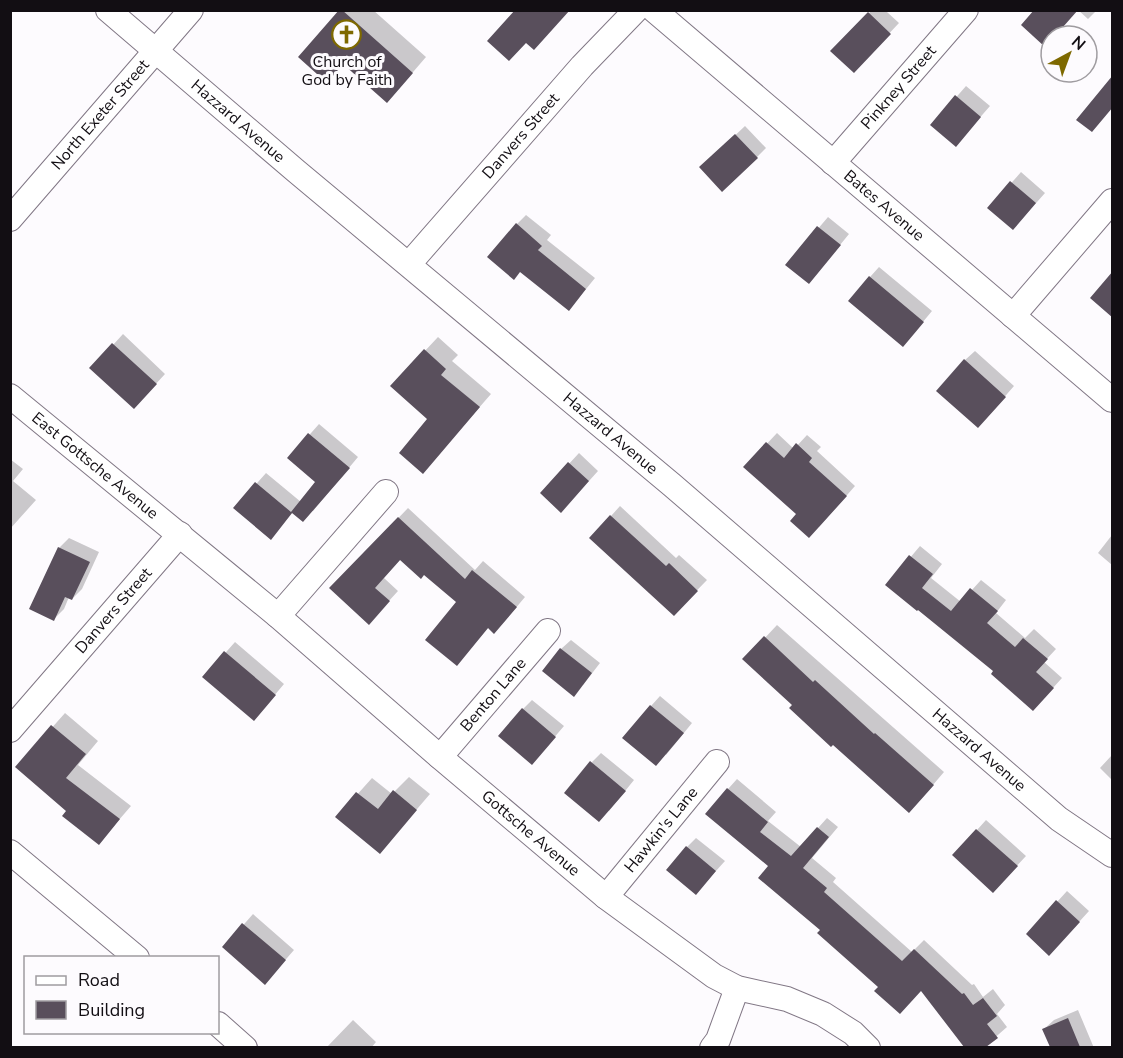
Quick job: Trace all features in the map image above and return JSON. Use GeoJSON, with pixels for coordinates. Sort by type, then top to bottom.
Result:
{"type":"FeatureCollection","features":[{"type":"Feature","properties":{"kind":"street","name":"Hazzard Avenue"},"geometry":{"type":"LineString","coordinates":[[108,10],[672,485],[1059,819],[1113,855]]}},
{"type":"Feature","properties":{"kind":"street","name":"North Exeter Street"},"geometry":{"type":"LineString","coordinates":[[10,219],[191,10]]}},
{"type":"Feature","properties":{"kind":"street","name":"Danvers Street"},"geometry":{"type":"LineString","coordinates":[[409,264],[582,66],[636,10]]}},
{"type":"Feature","properties":{"kind":"street","name":"Pinkney Street"},"geometry":{"type":"LineString","coordinates":[[833,163],[966,10]]}},
{"type":"Feature","properties":{"kind":"street","name":"Bates Avenue"},"geometry":{"type":"LineString","coordinates":[[655,11],[1113,400]]}},
{"type":"Feature","properties":{"kind":"street"},"geometry":{"type":"LineString","coordinates":[[1013,316],[1113,201]]}},
{"type":"Feature","properties":{"kind":"street","name":"East Gottsche Avenue"},"geometry":{"type":"LineString","coordinates":[[10,396],[180,534]]}},
{"type":"Feature","properties":{"kind":"street"},"geometry":{"type":"LineString","coordinates":[[278,616],[386,492]]}},
{"type":"Feature","properties":{"kind":"street","name":"Danvers Street"},"geometry":{"type":"LineString","coordinates":[[10,730],[180,534]]}},
{"type":"Feature","properties":{"kind":"street","name":"Gottsche Avenue"},"geometry":{"type":"LineString","coordinates":[[180,534],[606,897],[714,976],[737,988],[787,999],[823,1014],[868,1047]]}},
{"type":"Feature","properties":{"kind":"street","name":"Benton Lane"},"geometry":{"type":"LineString","coordinates":[[440,757],[548,631]]}},
{"type":"Feature","properties":{"kind":"street","name":"Hawkin's Lane"},"geometry":{"type":"LineString","coordinates":[[606,897],[717,762]]}},
{"type":"Feature","properties":{"kind":"street"},"geometry":{"type":"LineString","coordinates":[[10,852],[136,956]]}},
{"type":"Feature","properties":{"kind":"street"},"geometry":{"type":"LineString","coordinates":[[712,1047],[726,1020],[737,988]]}},
{"type":"Feature","properties":{"kind":"street"},"geometry":{"type":"LineString","coordinates":[[219,1025],[245,1047]]}},
{"type":"Feature","properties":{"kind":"building"},"geometry":{"type":"Polygon","coordinates":[[[339,10],[342,10],[413,73],[387,103],[343,64],[327,83],[298,57],[339,10]]]}},
{"type":"Feature","properties":{"kind":"building"},"geometry":{"type":"Polygon","coordinates":[[[515,10],[570,10],[534,50],[526,43],[509,61],[487,41],[515,10]]]}},
{"type":"Feature","properties":{"kind":"building"},"geometry":{"type":"Polygon","coordinates":[[[1034,10],[1078,10],[1066,24],[1039,24],[1039,42],[1021,25],[1034,10]]]}},
{"type":"Feature","properties":{"kind":"building"},"geometry":{"type":"Polygon","coordinates":[[[868,12],[891,34],[854,73],[830,51],[868,12]]]}},
{"type":"Feature","properties":{"kind":"building"},"geometry":{"type":"Polygon","coordinates":[[[1113,75],[1113,107],[1092,132],[1076,120],[1113,75]]]}},
{"type":"Feature","properties":{"kind":"building"},"geometry":{"type":"Polygon","coordinates":[[[955,95],[981,117],[956,147],[930,125],[955,95]]]}},
{"type":"Feature","properties":{"kind":"building"},"geometry":{"type":"Polygon","coordinates":[[[735,134],[758,158],[722,192],[699,167],[735,134]]]}},
{"type":"Feature","properties":{"kind":"building"},"geometry":{"type":"Polygon","coordinates":[[[1010,181],[1036,203],[1013,230],[987,208],[1010,181]]]}},
{"type":"Feature","properties":{"kind":"building"},"geometry":{"type":"Polygon","coordinates":[[[516,223],[542,246],[538,250],[586,289],[569,311],[520,272],[514,280],[487,257],[516,223]]]}},
{"type":"Feature","properties":{"kind":"building"},"geometry":{"type":"Polygon","coordinates":[[[817,226],[841,245],[809,284],[785,265],[817,226]]]}},
{"type":"Feature","properties":{"kind":"building"},"geometry":{"type":"Polygon","coordinates":[[[1113,271],[1113,318],[1090,298],[1113,271]]]}},
{"type":"Feature","properties":{"kind":"building"},"geometry":{"type":"Polygon","coordinates":[[[869,276],[924,322],[903,347],[848,301],[869,276]]]}},
{"type":"Feature","properties":{"kind":"building"},"geometry":{"type":"Polygon","coordinates":[[[112,343],[157,384],[134,409],[89,368],[112,343]]]}},
{"type":"Feature","properties":{"kind":"building"},"geometry":{"type":"Polygon","coordinates":[[[424,349],[446,369],[441,375],[480,407],[423,474],[399,453],[427,419],[390,386],[424,349]]]}},
{"type":"Feature","properties":{"kind":"building"},"geometry":{"type":"Polygon","coordinates":[[[964,359],[1006,397],[978,428],[936,391],[964,359]]]}},
{"type":"Feature","properties":{"kind":"building"},"geometry":{"type":"Polygon","coordinates":[[[308,433],[350,468],[303,522],[292,513],[271,540],[233,508],[255,482],[291,512],[315,482],[287,458],[308,433]]]}},
{"type":"Feature","properties":{"kind":"building"},"geometry":{"type":"Polygon","coordinates":[[[766,442],[784,458],[796,443],[812,458],[809,462],[847,496],[809,538],[790,521],[796,514],[743,467],[766,442]]]}},
{"type":"Feature","properties":{"kind":"building"},"geometry":{"type":"Polygon","coordinates":[[[568,462],[589,481],[561,513],[540,493],[568,462]]]}},
{"type":"Feature","properties":{"kind":"building"},"geometry":{"type":"Polygon","coordinates":[[[610,515],[666,566],[669,563],[698,591],[674,616],[589,538],[610,515]]]}},
{"type":"Feature","properties":{"kind":"building"},"geometry":{"type":"Polygon","coordinates":[[[398,517],[465,579],[472,570],[517,607],[494,634],[488,628],[457,666],[425,640],[456,602],[424,575],[421,579],[400,560],[375,588],[390,601],[369,625],[329,588],[398,517]]]}},
{"type":"Feature","properties":{"kind":"building"},"geometry":{"type":"Polygon","coordinates":[[[58,547],[90,562],[72,600],[65,597],[54,621],[29,609],[58,547]]]}},
{"type":"Feature","properties":{"kind":"building"},"geometry":{"type":"Polygon","coordinates":[[[909,555],[933,574],[922,588],[951,611],[970,588],[998,611],[987,623],[1015,647],[1023,638],[1048,659],[1036,672],[1054,688],[1033,711],[991,674],[993,671],[885,585],[909,555]]]}},
{"type":"Feature","properties":{"kind":"building"},"geometry":{"type":"Polygon","coordinates":[[[764,636],[813,682],[815,680],[934,785],[909,813],[833,745],[831,747],[789,708],[792,705],[742,659],[764,636]]]}},
{"type":"Feature","properties":{"kind":"building"},"geometry":{"type":"Polygon","coordinates":[[[560,648],[592,673],[574,697],[542,671],[560,648]]]}},
{"type":"Feature","properties":{"kind":"building"},"geometry":{"type":"Polygon","coordinates":[[[224,651],[276,695],[254,721],[202,677],[224,651]]]}},
{"type":"Feature","properties":{"kind":"building"},"geometry":{"type":"Polygon","coordinates":[[[650,705],[684,733],[656,766],[622,738],[650,705]]]}},
{"type":"Feature","properties":{"kind":"building"},"geometry":{"type":"Polygon","coordinates":[[[522,708],[556,737],[532,765],[498,736],[522,708]]]}},
{"type":"Feature","properties":{"kind":"building"},"geometry":{"type":"Polygon","coordinates":[[[51,725],[86,754],[66,778],[120,819],[99,845],[62,816],[66,811],[15,767],[51,725]]]}},
{"type":"Feature","properties":{"kind":"building"},"geometry":{"type":"Polygon","coordinates":[[[590,761],[626,791],[599,822],[564,793],[590,761]]]}},
{"type":"Feature","properties":{"kind":"building"},"geometry":{"type":"Polygon","coordinates":[[[727,788],[768,822],[760,832],[791,856],[817,827],[829,837],[803,868],[827,888],[824,892],[902,961],[914,949],[962,994],[964,993],[973,1005],[983,998],[997,1016],[987,1024],[998,1038],[986,1047],[964,1047],[921,991],[900,1014],[874,991],[878,987],[817,933],[820,930],[758,878],[768,866],[705,814],[727,788]]]}},
{"type":"Feature","properties":{"kind":"building"},"geometry":{"type":"Polygon","coordinates":[[[393,790],[417,810],[380,854],[335,817],[356,792],[378,809],[393,790]]]}},
{"type":"Feature","properties":{"kind":"building"},"geometry":{"type":"Polygon","coordinates":[[[976,829],[1018,866],[993,893],[952,855],[976,829]]]}},
{"type":"Feature","properties":{"kind":"building"},"geometry":{"type":"Polygon","coordinates":[[[686,846],[716,871],[696,895],[666,870],[686,846]]]}},
{"type":"Feature","properties":{"kind":"building"},"geometry":{"type":"Polygon","coordinates":[[[1056,900],[1080,922],[1049,956],[1026,934],[1056,900]]]}},
{"type":"Feature","properties":{"kind":"building"},"geometry":{"type":"Polygon","coordinates":[[[242,923],[286,960],[265,985],[222,947],[242,923]]]}},
{"type":"Feature","properties":{"kind":"building"},"geometry":{"type":"Polygon","coordinates":[[[1068,1018],[1080,1047],[1050,1047],[1042,1029],[1068,1018]]]}},
{"type":"Feature","properties":{"kind":"place","name":"Church of God by Faith"},"geometry":{"type":"Point","coordinates":[347,34]}}]}
